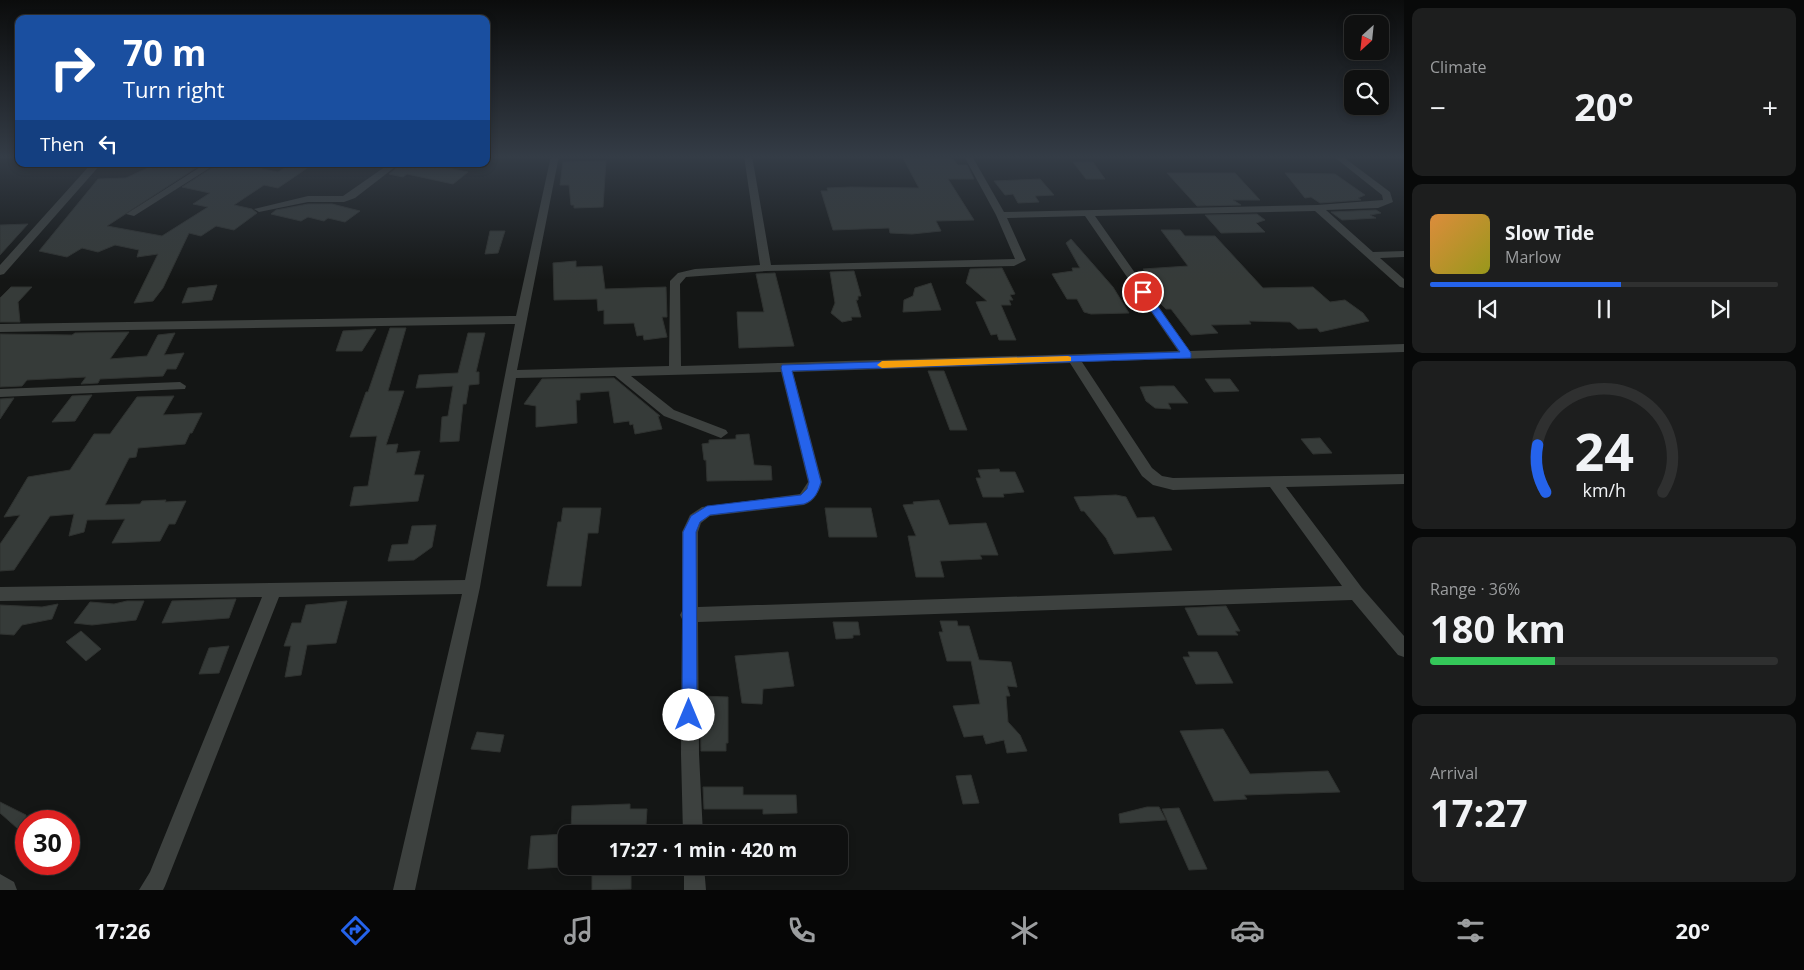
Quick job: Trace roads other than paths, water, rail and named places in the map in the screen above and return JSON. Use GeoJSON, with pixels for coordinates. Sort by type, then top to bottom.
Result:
{"type":"FeatureCollection","features":[{"type":"Feature","properties":{"kind":"street"},"geometry":{"type":"LineString","coordinates":[[0,272],[66,198]]}},
{"type":"Feature","properties":{"kind":"street"},"geometry":{"type":"LineString","coordinates":[[131,214],[157,198]]}},
{"type":"Feature","properties":{"kind":"street"},"geometry":{"type":"LineString","coordinates":[[259,210],[308,199],[348,198]]}},
{"type":"Feature","properties":{"kind":"street"},"geometry":{"type":"LineString","coordinates":[[404,890],[472,587],[520,320],[546,198]]}},
{"type":"Feature","properties":{"kind":"street"},"geometry":{"type":"LineString","coordinates":[[755,198],[766,268]]}},
{"type":"Feature","properties":{"kind":"street"},"geometry":{"type":"LineString","coordinates":[[675,369],[674,282],[682,276],[695,272],[766,268],[1014,263],[1021,260],[1020,254],[991,198]]}},
{"type":"Feature","properties":{"kind":"street"},"geometry":{"type":"LineString","coordinates":[[1001,215],[1317,208],[1378,205],[1388,202],[1387,198]]}},
{"type":"Feature","properties":{"kind":"street"},"geometry":{"type":"LineString","coordinates":[[1317,208],[1404,286]]}},
{"type":"Feature","properties":{"kind":"street"},"geometry":{"type":"LineString","coordinates":[[1087,212],[1187,356]]}},
{"type":"Feature","properties":{"kind":"street"},"geometry":{"type":"LineString","coordinates":[[1370,255],[1404,254]]}},
{"type":"Feature","properties":{"kind":"street"},"geometry":{"type":"LineString","coordinates":[[0,328],[520,320]]}},
{"type":"Feature","properties":{"kind":"street"},"geometry":{"type":"LineString","coordinates":[[510,374],[786,368],[1404,348]]}},
{"type":"Feature","properties":{"kind":"street"},"geometry":{"type":"LineString","coordinates":[[1074,359],[1147,472],[1158,481],[1173,484],[1404,479]]}},
{"type":"Feature","properties":{"kind":"street"},"geometry":{"type":"LineString","coordinates":[[693,825],[688,615],[690,532],[695,519],[707,511],[804,499],[812,491],[815,482],[786,368]]}},
{"type":"Feature","properties":{"kind":"street"},"geometry":{"type":"LineString","coordinates":[[617,371],[670,413],[721,433]]}},
{"type":"Feature","properties":{"kind":"street"},"geometry":{"type":"LineString","coordinates":[[0,393],[180,386]]}},
{"type":"Feature","properties":{"kind":"street"},"geometry":{"type":"LineString","coordinates":[[1274,482],[1356,593],[1404,649]]}},
{"type":"Feature","properties":{"kind":"street"},"geometry":{"type":"LineString","coordinates":[[0,594],[472,587]]}},
{"type":"Feature","properties":{"kind":"street"},"geometry":{"type":"LineString","coordinates":[[150,890],[158,879],[273,590]]}},
{"type":"Feature","properties":{"kind":"street"},"geometry":{"type":"LineString","coordinates":[[688,615],[1356,593]]}},
{"type":"Feature","properties":{"kind":"street"},"geometry":{"type":"LineString","coordinates":[[694,875],[695,890]]}}]}
